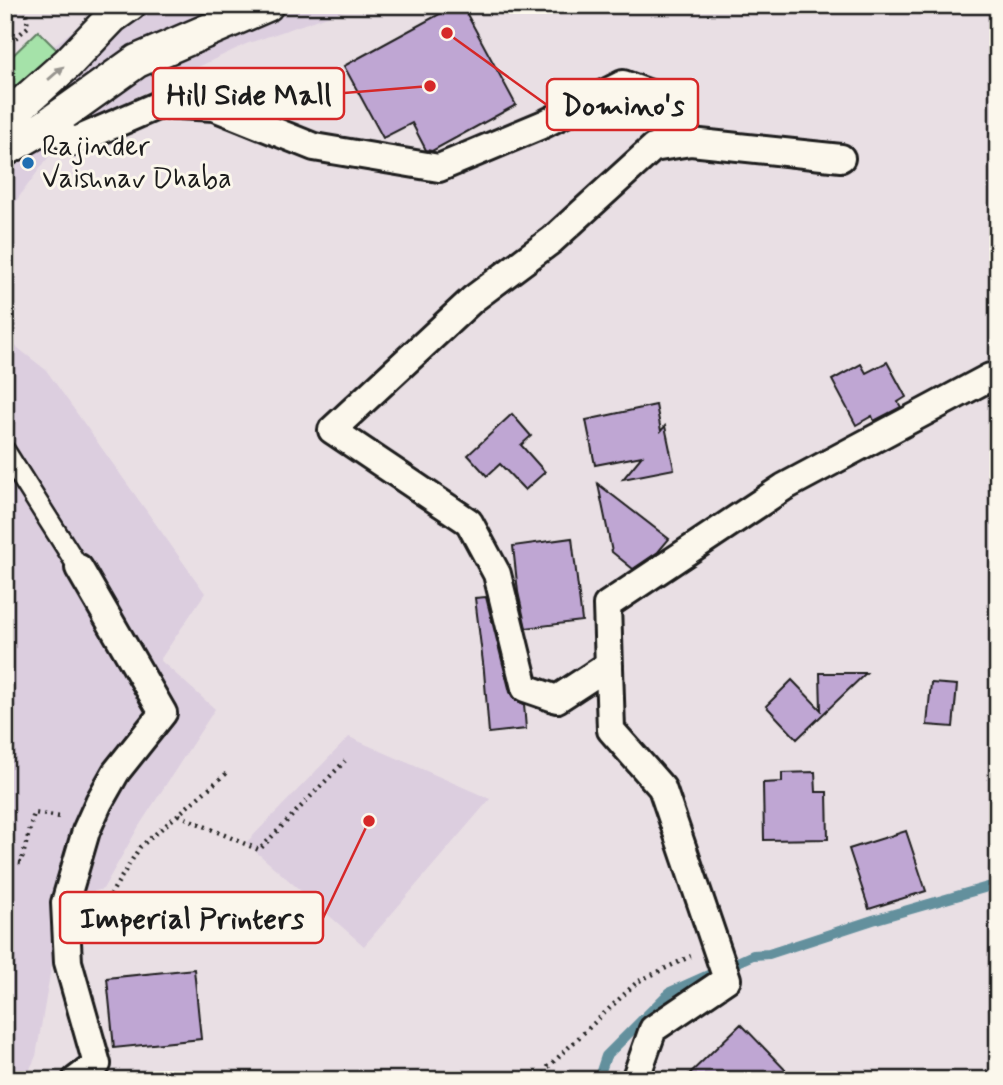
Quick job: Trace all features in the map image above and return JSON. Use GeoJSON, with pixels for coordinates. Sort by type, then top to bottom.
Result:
{"type":"FeatureCollection","features":[{"type":"Feature","properties":{"kind":"street"},"geometry":{"type":"LineString","coordinates":[[5,150],[43,128],[137,61],[267,5]]}},
{"type":"Feature","properties":{"kind":"street"},"geometry":{"type":"LineString","coordinates":[[5,119],[68,63],[115,9]]}},
{"type":"Feature","properties":{"kind":"street"},"geometry":{"type":"LineString","coordinates":[[43,128],[50,125],[73,142],[161,104],[215,107],[314,146],[439,168],[544,124],[624,84],[650,93],[669,145]]}},
{"type":"Feature","properties":{"kind":"street"},"geometry":{"type":"LineString","coordinates":[[609,665],[557,699],[525,688],[497,574],[469,522],[332,430],[473,299],[552,240],[653,148],[691,142],[841,158]]}},
{"type":"Feature","properties":{"kind":"street"},"geometry":{"type":"LineString","coordinates":[[635,1080],[653,1029],[727,979],[662,788],[611,730],[607,605],[784,487],[990,377]]}},
{"type":"Feature","properties":{"kind":"street"},"geometry":{"type":"LineString","coordinates":[[5,451],[79,568],[163,713],[116,772],[90,823],[65,903],[68,962],[97,1064],[76,1080]]}},
{"type":"Feature","properties":{"kind":"path"},"geometry":{"type":"LineString","coordinates":[[5,47],[28,27],[25,5]]}},
{"type":"Feature","properties":{"kind":"path"},"geometry":{"type":"LineString","coordinates":[[179,815],[259,850],[345,761]]}},
{"type":"Feature","properties":{"kind":"path"},"geometry":{"type":"LineString","coordinates":[[65,903],[109,897],[140,847],[228,772]]}},
{"type":"Feature","properties":{"kind":"path"},"geometry":{"type":"LineString","coordinates":[[5,861],[21,863],[34,813],[90,823]]}},
{"type":"Feature","properties":{"kind":"path"},"geometry":{"type":"LineString","coordinates":[[542,1080],[548,1067],[637,982],[714,945]]}},
{"type":"Feature","properties":{"kind":"shaded area"},"geometry":{"type":"Polygon","coordinates":[[[107,5],[360,5],[246,44],[69,129],[5,216],[5,44],[30,63],[107,5]]]}},
{"type":"Feature","properties":{"kind":"shaded area"},"geometry":{"type":"Polygon","coordinates":[[[5,338],[46,370],[205,593],[160,660],[215,709],[139,826],[103,889],[58,901],[54,951],[36,1056],[25,1080],[5,1080],[5,338]]]}},
{"type":"Feature","properties":{"kind":"shaded area"},"geometry":{"type":"Polygon","coordinates":[[[349,737],[490,799],[364,946],[246,843],[349,737]]]}},
{"type":"Feature","properties":{"kind":"green space"},"geometry":{"type":"Polygon","coordinates":[[[38,31],[59,52],[5,106],[5,63],[38,31]]]}},
{"type":"Feature","properties":{"kind":"building"},"geometry":{"type":"Polygon","coordinates":[[[456,5],[462,5],[516,105],[432,151],[426,150],[412,123],[383,138],[344,66],[456,5]]]}},
{"type":"Feature","properties":{"kind":"building"},"geometry":{"type":"Polygon","coordinates":[[[887,362],[906,397],[898,402],[901,407],[874,421],[872,416],[856,425],[832,380],[861,364],[866,373],[887,362]]]}},
{"type":"Feature","properties":{"kind":"building"},"geometry":{"type":"Polygon","coordinates":[[[656,405],[661,431],[665,426],[674,469],[623,479],[642,456],[595,465],[586,420],[656,405]]]}},
{"type":"Feature","properties":{"kind":"building"},"geometry":{"type":"Polygon","coordinates":[[[512,414],[531,436],[521,445],[545,472],[525,490],[500,464],[487,476],[468,455],[512,414]]]}},
{"type":"Feature","properties":{"kind":"building"},"geometry":{"type":"Polygon","coordinates":[[[598,484],[669,539],[658,552],[633,569],[612,552],[598,484]]]}},
{"type":"Feature","properties":{"kind":"building"},"geometry":{"type":"Polygon","coordinates":[[[572,538],[582,621],[526,628],[518,592],[513,546],[572,538]]]}},
{"type":"Feature","properties":{"kind":"building"},"geometry":{"type":"Polygon","coordinates":[[[486,597],[510,692],[514,699],[524,704],[526,729],[489,733],[475,598],[486,597]]]}},
{"type":"Feature","properties":{"kind":"building"},"geometry":{"type":"Polygon","coordinates":[[[820,673],[866,673],[797,739],[766,706],[792,680],[821,710],[820,673]]]}},
{"type":"Feature","properties":{"kind":"building"},"geometry":{"type":"Polygon","coordinates":[[[931,683],[957,685],[953,727],[927,725],[931,683]]]}},
{"type":"Feature","properties":{"kind":"building"},"geometry":{"type":"Polygon","coordinates":[[[815,772],[816,792],[827,792],[828,839],[764,840],[763,783],[782,782],[782,773],[815,772]]]}},
{"type":"Feature","properties":{"kind":"building"},"geometry":{"type":"Polygon","coordinates":[[[906,831],[926,891],[869,909],[849,849],[906,831]]]}},
{"type":"Feature","properties":{"kind":"building"},"geometry":{"type":"Polygon","coordinates":[[[194,969],[201,1039],[114,1048],[107,978],[194,969]]]}},
{"type":"Feature","properties":{"kind":"building"},"geometry":{"type":"Polygon","coordinates":[[[741,1024],[795,1080],[683,1080],[741,1024]]]}},
{"type":"Feature","properties":{"kind":"waterway"},"geometry":{"type":"LineString","coordinates":[[598,1080],[606,1056],[670,992],[753,955],[769,954],[873,920],[998,884]]}},
{"type":"Feature","properties":{"kind":"place","name":"Domino's"},"geometry":{"type":"Point","coordinates":[447,33]}},
{"type":"Feature","properties":{"kind":"place","name":"Hill Side Mall"},"geometry":{"type":"Point","coordinates":[430,86]}},
{"type":"Feature","properties":{"kind":"place","name":"Rajinder Vaishnav Dhaba"},"geometry":{"type":"Point","coordinates":[28,163]}},
{"type":"Feature","properties":{"kind":"place","name":"Imperial Printers"},"geometry":{"type":"Point","coordinates":[369,821]}}]}
